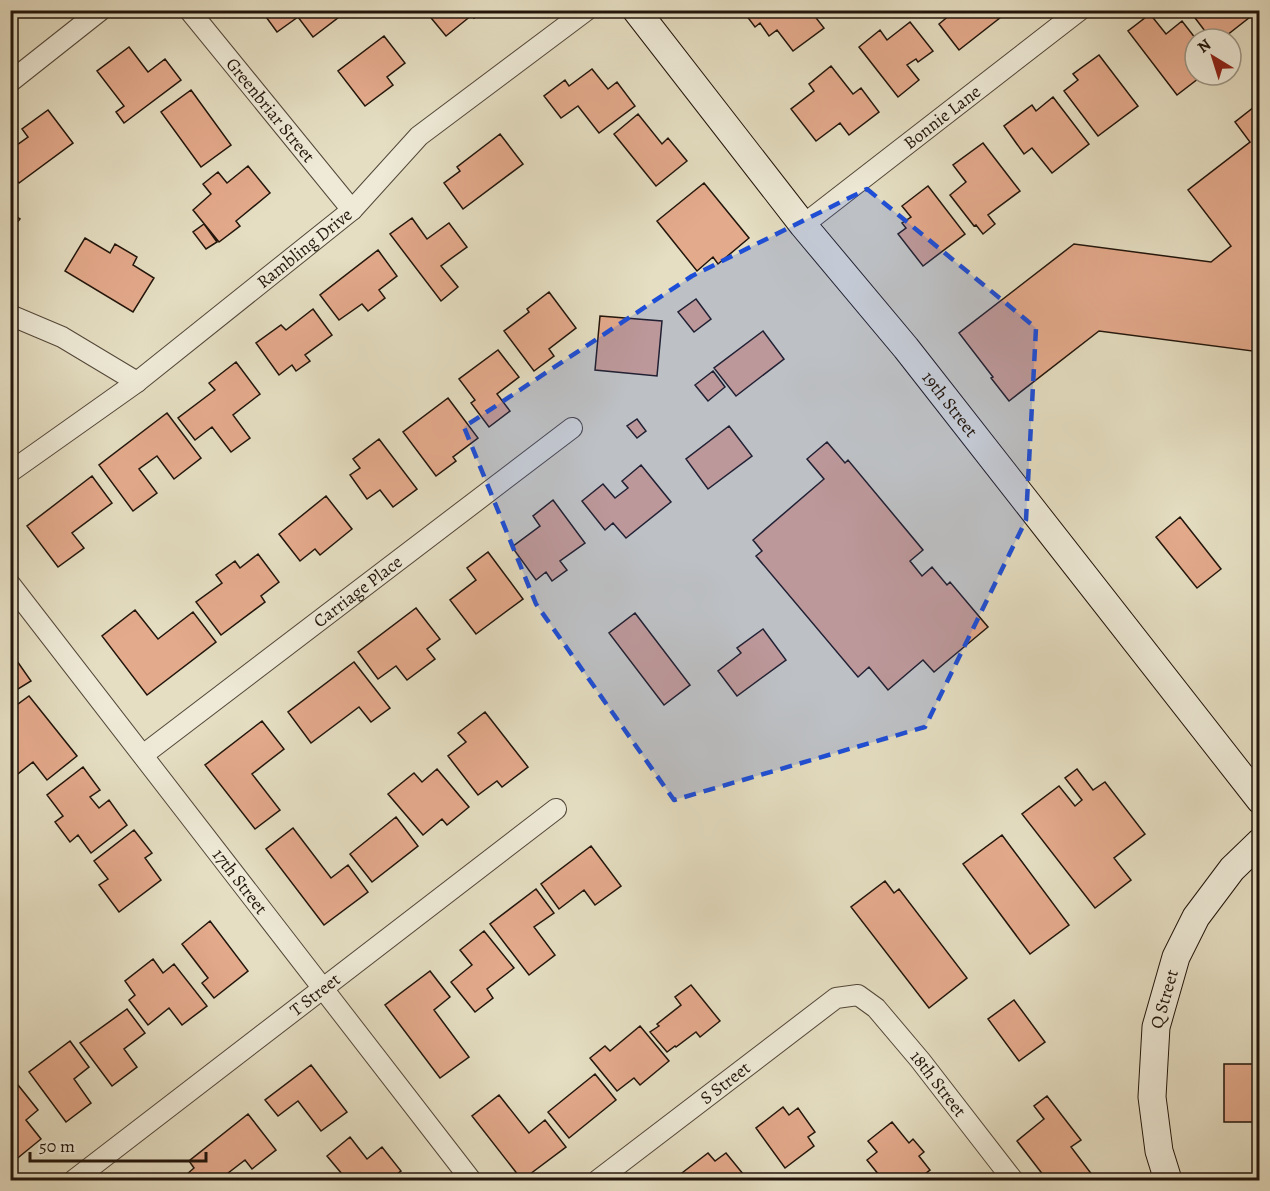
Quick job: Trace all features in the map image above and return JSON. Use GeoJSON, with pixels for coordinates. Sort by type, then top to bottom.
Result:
{"type":"FeatureCollection","features":[{"type":"Feature","properties":{"kind":"street"},"geometry":{"type":"LineString","coordinates":[[10,82],[101,10]]}},
{"type":"Feature","properties":{"kind":"street","name":"Greenbriar Street"},"geometry":{"type":"LineString","coordinates":[[189,10],[352,210]]}},
{"type":"Feature","properties":{"kind":"street","name":"Rambling Drive"},"geometry":{"type":"LineString","coordinates":[[10,472],[137,382],[352,210],[419,136],[587,10]]}},
{"type":"Feature","properties":{"kind":"street","name":"19th Street"},"geometry":{"type":"LineString","coordinates":[[636,10],[803,225],[906,348],[1260,800]]}},
{"type":"Feature","properties":{"kind":"street","name":"Bonnie Lane"},"geometry":{"type":"LineString","coordinates":[[803,225],[1076,12]]}},
{"type":"Feature","properties":{"kind":"street"},"geometry":{"type":"LineString","coordinates":[[10,315],[62,337],[137,382]]}},
{"type":"Feature","properties":{"kind":"street","name":"Carriage Place"},"geometry":{"type":"LineString","coordinates":[[143,754],[572,428]]}},
{"type":"Feature","properties":{"kind":"street","name":"17th Street"},"geometry":{"type":"LineString","coordinates":[[10,584],[471,1180]]}},
{"type":"Feature","properties":{"kind":"street","name":"T Street"},"geometry":{"type":"LineString","coordinates":[[74,1180],[556,809]]}},
{"type":"Feature","properties":{"kind":"street","name":"Q Street"},"geometry":{"type":"LineString","coordinates":[[1168,1180],[1159,1151],[1152,1097],[1156,1027],[1176,957],[1196,917],[1232,869],[1260,842]]}},
{"type":"Feature","properties":{"kind":"street","name":"S Street"},"geometry":{"type":"LineString","coordinates":[[598,1180],[836,998],[858,995]]}},
{"type":"Feature","properties":{"kind":"street","name":"18th Street"},"geometry":{"type":"LineString","coordinates":[[858,995],[876,1008],[920,1060],[1013,1180]]}},
{"type":"Feature","properties":{"kind":"highlighted area"},"geometry":{"type":"Polygon","coordinates":[[[867,189],[1036,328],[1026,520],[925,727],[674,800],[536,604],[464,427],[692,276],[867,189]]]}},
{"type":"Feature","properties":{"kind":"building"},"geometry":{"type":"Polygon","coordinates":[[[261,10],[334,10],[339,17],[313,37],[298,17],[277,32],[261,10]]]}},
{"type":"Feature","properties":{"kind":"building"},"geometry":{"type":"Polygon","coordinates":[[[430,10],[483,10],[474,18],[472,15],[446,36],[427,13],[430,10]]]}},
{"type":"Feature","properties":{"kind":"building"},"geometry":{"type":"Polygon","coordinates":[[[797,10],[802,17],[810,10],[824,28],[793,51],[777,30],[769,36],[760,23],[755,27],[743,11],[797,10]]]}},
{"type":"Feature","properties":{"kind":"building"},"geometry":{"type":"Polygon","coordinates":[[[956,10],[1010,10],[959,50],[939,24],[956,10]]]}},
{"type":"Feature","properties":{"kind":"building"},"geometry":{"type":"Polygon","coordinates":[[[1189,10],[1259,10],[1237,27],[1202,27],[1189,10]]]}},
{"type":"Feature","properties":{"kind":"building"},"geometry":{"type":"Polygon","coordinates":[[[1150,14],[1166,34],[1182,21],[1187,27],[1183,27],[1183,87],[1187,87],[1177,95],[1128,31],[1150,14]]]}},
{"type":"Feature","properties":{"kind":"building"},"geometry":{"type":"Polygon","coordinates":[[[910,22],[933,51],[918,62],[916,59],[907,65],[919,80],[898,97],[859,47],[880,30],[887,40],[910,22]]]}},
{"type":"Feature","properties":{"kind":"building"},"geometry":{"type":"Polygon","coordinates":[[[384,36],[405,63],[387,77],[393,85],[365,106],[338,71],[384,36]]]}},
{"type":"Feature","properties":{"kind":"building"},"geometry":{"type":"Polygon","coordinates":[[[129,47],[148,72],[165,59],[181,80],[124,123],[116,112],[124,106],[97,71],[129,47]]]}},
{"type":"Feature","properties":{"kind":"building"},"geometry":{"type":"Polygon","coordinates":[[[1099,55],[1138,106],[1098,136],[1064,91],[1078,80],[1073,74],[1099,55]]]}},
{"type":"Feature","properties":{"kind":"building"},"geometry":{"type":"Polygon","coordinates":[[[831,66],[853,94],[861,88],[879,112],[849,135],[840,123],[816,141],[791,109],[814,91],[809,84],[831,66]]]}},
{"type":"Feature","properties":{"kind":"building"},"geometry":{"type":"Polygon","coordinates":[[[592,69],[608,89],[617,82],[635,106],[599,133],[578,106],[561,118],[544,96],[565,80],[569,86],[592,69]]]}},
{"type":"Feature","properties":{"kind":"building"},"geometry":{"type":"Polygon","coordinates":[[[191,90],[231,145],[201,167],[161,112],[191,90]]]}},
{"type":"Feature","properties":{"kind":"building"},"geometry":{"type":"Polygon","coordinates":[[[1053,97],[1089,144],[1052,173],[1032,148],[1024,154],[1004,126],[1032,105],[1036,111],[1053,97]]]}},
{"type":"Feature","properties":{"kind":"building"},"geometry":{"type":"Polygon","coordinates":[[[1254,107],[1260,114],[1260,352],[1099,331],[1009,401],[959,333],[1074,244],[1211,262],[1231,246],[1188,190],[1250,142],[1235,122],[1254,107]]]}},
{"type":"Feature","properties":{"kind":"building"},"geometry":{"type":"Polygon","coordinates":[[[48,110],[73,143],[19,183],[10,172],[10,150],[28,137],[22,129],[48,110]]]}},
{"type":"Feature","properties":{"kind":"building"},"geometry":{"type":"Polygon","coordinates":[[[638,114],[662,144],[668,138],[687,161],[656,186],[614,134],[638,114]]]}},
{"type":"Feature","properties":{"kind":"building"},"geometry":{"type":"Polygon","coordinates":[[[500,134],[523,164],[463,209],[444,183],[460,171],[457,167],[500,134]]]}},
{"type":"Feature","properties":{"kind":"building"},"geometry":{"type":"Polygon","coordinates":[[[983,143],[1020,191],[988,215],[995,224],[983,234],[950,195],[966,182],[953,165],[983,143]]]}},
{"type":"Feature","properties":{"kind":"building"},"geometry":{"type":"Polygon","coordinates":[[[248,166],[270,193],[236,221],[240,226],[219,242],[193,210],[211,194],[203,184],[218,172],[227,183],[248,166]]]}},
{"type":"Feature","properties":{"kind":"building"},"geometry":{"type":"Polygon","coordinates":[[[704,183],[749,238],[718,264],[713,257],[697,271],[657,221],[704,183]]]}},
{"type":"Feature","properties":{"kind":"building"},"geometry":{"type":"Polygon","coordinates":[[[928,186],[965,234],[923,266],[898,234],[906,228],[902,223],[911,217],[902,206],[928,186]]]}},
{"type":"Feature","properties":{"kind":"building"},"geometry":{"type":"Polygon","coordinates":[[[10,212],[20,219],[10,231],[10,212]]]}},
{"type":"Feature","properties":{"kind":"building"},"geometry":{"type":"Polygon","coordinates":[[[412,218],[427,239],[449,223],[467,247],[441,266],[458,287],[441,301],[390,234],[412,218]]]}},
{"type":"Feature","properties":{"kind":"building"},"geometry":{"type":"Polygon","coordinates":[[[204,224],[217,242],[206,249],[193,232],[204,224]]]}},
{"type":"Feature","properties":{"kind":"building"},"geometry":{"type":"Polygon","coordinates":[[[85,238],[110,253],[115,244],[137,257],[133,265],[154,278],[133,312],[65,271],[85,238]]]}},
{"type":"Feature","properties":{"kind":"building"},"geometry":{"type":"Polygon","coordinates":[[[378,250],[397,276],[379,290],[385,298],[368,311],[362,304],[339,320],[320,295],[378,250]]]}},
{"type":"Feature","properties":{"kind":"building"},"geometry":{"type":"Polygon","coordinates":[[[549,292],[576,328],[549,349],[554,356],[534,371],[504,331],[529,312],[527,309],[549,292]]]}},
{"type":"Feature","properties":{"kind":"building"},"geometry":{"type":"Polygon","coordinates":[[[696,299],[711,319],[694,332],[678,312],[696,299]]]}},
{"type":"Feature","properties":{"kind":"building"},"geometry":{"type":"Polygon","coordinates":[[[313,309],[332,335],[305,355],[310,361],[296,371],[292,365],[279,375],[256,343],[281,325],[286,330],[313,309]]]}},
{"type":"Feature","properties":{"kind":"building"},"geometry":{"type":"Polygon","coordinates":[[[600,316],[662,321],[657,376],[595,370],[600,316]]]}},
{"type":"Feature","properties":{"kind":"building"},"geometry":{"type":"Polygon","coordinates":[[[763,331],[784,359],[736,396],[714,368],[763,331]]]}},
{"type":"Feature","properties":{"kind":"building"},"geometry":{"type":"Polygon","coordinates":[[[498,350],[519,377],[497,394],[510,411],[489,427],[471,403],[475,400],[459,379],[498,350]]]}},
{"type":"Feature","properties":{"kind":"building"},"geometry":{"type":"Polygon","coordinates":[[[236,362],[260,394],[233,415],[250,438],[231,452],[212,427],[195,440],[178,418],[215,390],[209,383],[236,362]]]}},
{"type":"Feature","properties":{"kind":"building"},"geometry":{"type":"Polygon","coordinates":[[[713,371],[725,387],[708,401],[695,385],[713,371]]]}},
{"type":"Feature","properties":{"kind":"building"},"geometry":{"type":"Polygon","coordinates":[[[448,398],[478,438],[453,457],[456,461],[436,476],[403,432],[448,398]]]}},
{"type":"Feature","properties":{"kind":"building"},"geometry":{"type":"Polygon","coordinates":[[[167,413],[201,458],[174,479],[157,456],[139,469],[157,493],[133,511],[99,465],[167,413]]]}},
{"type":"Feature","properties":{"kind":"building"},"geometry":{"type":"Polygon","coordinates":[[[637,419],[646,431],[637,438],[627,426],[637,419]]]}},
{"type":"Feature","properties":{"kind":"building"},"geometry":{"type":"Polygon","coordinates":[[[729,426],[752,456],[708,489],[686,459],[729,426]]]}},
{"type":"Feature","properties":{"kind":"building"},"geometry":{"type":"Polygon","coordinates":[[[379,439],[417,489],[393,507],[380,490],[367,499],[350,475],[360,468],[353,459],[379,439]]]}},
{"type":"Feature","properties":{"kind":"building"},"geometry":{"type":"Polygon","coordinates":[[[827,442],[845,463],[848,460],[923,550],[910,561],[922,576],[932,567],[947,585],[950,582],[988,627],[934,672],[923,660],[888,690],[869,667],[858,677],[756,556],[762,551],[753,540],[824,479],[807,459],[827,442]]]}},
{"type":"Feature","properties":{"kind":"building"},"geometry":{"type":"Polygon","coordinates":[[[641,465],[671,502],[626,538],[613,523],[605,530],[582,501],[603,484],[615,498],[628,488],[622,481],[641,465]]]}},
{"type":"Feature","properties":{"kind":"building"},"geometry":{"type":"Polygon","coordinates":[[[92,476],[112,503],[72,533],[84,548],[58,567],[27,526],[92,476]]]}},
{"type":"Feature","properties":{"kind":"building"},"geometry":{"type":"Polygon","coordinates":[[[326,496],[352,529],[320,555],[315,549],[300,561],[279,534],[326,496]]]}},
{"type":"Feature","properties":{"kind":"building"},"geometry":{"type":"Polygon","coordinates":[[[553,500],[585,543],[560,561],[567,570],[552,581],[546,572],[536,580],[512,547],[540,526],[533,516],[553,500]]]}},
{"type":"Feature","properties":{"kind":"building"},"geometry":{"type":"Polygon","coordinates":[[[1180,517],[1221,569],[1197,588],[1156,537],[1180,517]]]}},
{"type":"Feature","properties":{"kind":"building"},"geometry":{"type":"Polygon","coordinates":[[[488,552],[523,599],[476,634],[450,600],[476,580],[467,568],[488,552]]]}},
{"type":"Feature","properties":{"kind":"building"},"geometry":{"type":"Polygon","coordinates":[[[258,554],[279,582],[261,596],[265,602],[221,635],[196,602],[222,583],[216,575],[235,561],[240,568],[258,554]]]}},
{"type":"Feature","properties":{"kind":"building"},"geometry":{"type":"Polygon","coordinates":[[[416,608],[440,639],[427,649],[435,659],[407,680],[396,666],[378,679],[358,652],[416,608]]]}},
{"type":"Feature","properties":{"kind":"building"},"geometry":{"type":"Polygon","coordinates":[[[135,610],[158,639],[193,612],[216,642],[147,695],[102,636],[135,610]]]}},
{"type":"Feature","properties":{"kind":"building"},"geometry":{"type":"Polygon","coordinates":[[[635,613],[690,685],[664,705],[609,633],[635,613]]]}},
{"type":"Feature","properties":{"kind":"building"},"geometry":{"type":"Polygon","coordinates":[[[763,629],[786,660],[737,696],[718,671],[741,653],[737,648],[763,629]]]}},
{"type":"Feature","properties":{"kind":"building"},"geometry":{"type":"Polygon","coordinates":[[[10,651],[31,681],[10,694],[10,651]]]}},
{"type":"Feature","properties":{"kind":"building"},"geometry":{"type":"Polygon","coordinates":[[[354,662],[390,708],[371,722],[359,707],[311,743],[288,712],[354,662]]]}},
{"type":"Feature","properties":{"kind":"building"},"geometry":{"type":"Polygon","coordinates":[[[29,696],[77,756],[47,780],[33,762],[14,777],[10,773],[10,735],[12,734],[10,732],[10,710],[29,696]]]}},
{"type":"Feature","properties":{"kind":"building"},"geometry":{"type":"Polygon","coordinates":[[[485,712],[528,767],[502,787],[497,781],[478,795],[448,756],[466,742],[458,733],[485,712]]]}},
{"type":"Feature","properties":{"kind":"building"},"geometry":{"type":"Polygon","coordinates":[[[262,721],[284,749],[252,774],[280,810],[255,829],[205,765],[262,721]]]}},
{"type":"Feature","properties":{"kind":"building"},"geometry":{"type":"Polygon","coordinates":[[[83,767],[100,790],[90,797],[99,808],[109,800],[127,825],[91,853],[78,835],[70,842],[55,822],[63,816],[47,795],[83,767]]]}},
{"type":"Feature","properties":{"kind":"building"},"geometry":{"type":"Polygon","coordinates":[[[437,769],[469,807],[447,825],[442,819],[423,835],[388,794],[414,773],[422,782],[437,769]]]}},
{"type":"Feature","properties":{"kind":"building"},"geometry":{"type":"Polygon","coordinates":[[[1077,769],[1093,790],[1105,782],[1145,834],[1114,858],[1131,880],[1095,908],[1022,814],[1059,786],[1075,806],[1082,800],[1065,778],[1077,769]]]}},
{"type":"Feature","properties":{"kind":"building"},"geometry":{"type":"Polygon","coordinates":[[[396,817],[418,846],[372,882],[350,854],[396,817]]]}},
{"type":"Feature","properties":{"kind":"building"},"geometry":{"type":"Polygon","coordinates":[[[293,828],[331,878],[348,865],[368,892],[324,925],[266,849],[293,828]]]}},
{"type":"Feature","properties":{"kind":"building"},"geometry":{"type":"Polygon","coordinates":[[[134,830],[152,853],[145,858],[161,880],[119,912],[99,885],[108,879],[94,861],[134,830]]]}},
{"type":"Feature","properties":{"kind":"building"},"geometry":{"type":"Polygon","coordinates":[[[1002,835],[1069,925],[1030,954],[963,864],[1002,835]]]}},
{"type":"Feature","properties":{"kind":"building"},"geometry":{"type":"Polygon","coordinates":[[[591,846],[621,886],[595,905],[584,890],[559,909],[541,884],[591,846]]]}},
{"type":"Feature","properties":{"kind":"building"},"geometry":{"type":"Polygon","coordinates":[[[885,881],[894,893],[899,889],[967,978],[929,1008],[851,907],[885,881]]]}},
{"type":"Feature","properties":{"kind":"building"},"geometry":{"type":"Polygon","coordinates":[[[536,889],[554,913],[534,927],[555,955],[529,975],[490,924],[536,889]]]}},
{"type":"Feature","properties":{"kind":"building"},"geometry":{"type":"Polygon","coordinates":[[[210,921],[248,971],[214,998],[202,983],[208,978],[182,944],[210,921]]]}},
{"type":"Feature","properties":{"kind":"building"},"geometry":{"type":"Polygon","coordinates":[[[484,931],[514,968],[487,989],[493,998],[475,1012],[451,982],[472,965],[460,950],[484,931]]]}},
{"type":"Feature","properties":{"kind":"building"},"geometry":{"type":"Polygon","coordinates":[[[153,959],[163,973],[174,964],[207,1006],[182,1025],[169,1008],[148,1025],[129,1000],[135,995],[125,981],[153,959]]]}},
{"type":"Feature","properties":{"kind":"building"},"geometry":{"type":"Polygon","coordinates":[[[430,971],[450,997],[434,1010],[469,1057],[440,1078],[385,1005],[430,971]]]}},
{"type":"Feature","properties":{"kind":"building"},"geometry":{"type":"Polygon","coordinates":[[[691,985],[720,1021],[700,1037],[696,1032],[667,1052],[650,1032],[681,1005],[675,997],[691,985]]]}},
{"type":"Feature","properties":{"kind":"building"},"geometry":{"type":"Polygon","coordinates":[[[1014,1000],[1045,1042],[1019,1061],[988,1019],[1014,1000]]]}},
{"type":"Feature","properties":{"kind":"building"},"geometry":{"type":"Polygon","coordinates":[[[127,1009],[145,1033],[124,1049],[137,1067],[112,1086],[80,1043],[127,1009]]]}},
{"type":"Feature","properties":{"kind":"building"},"geometry":{"type":"Polygon","coordinates":[[[640,1026],[669,1061],[640,1085],[634,1078],[617,1091],[590,1058],[605,1046],[610,1051],[640,1026]]]}},
{"type":"Feature","properties":{"kind":"building"},"geometry":{"type":"Polygon","coordinates":[[[70,1041],[89,1067],[74,1079],[91,1103],[66,1122],[29,1072],[70,1041]]]}},
{"type":"Feature","properties":{"kind":"building"},"geometry":{"type":"Polygon","coordinates":[[[1224,1064],[1260,1064],[1260,1122],[1224,1122],[1224,1064]]]}},
{"type":"Feature","properties":{"kind":"building"},"geometry":{"type":"Polygon","coordinates":[[[311,1065],[347,1112],[321,1131],[298,1101],[278,1116],[265,1100],[311,1065]]]}},
{"type":"Feature","properties":{"kind":"building"},"geometry":{"type":"Polygon","coordinates":[[[595,1074],[616,1100],[569,1138],[548,1112],[595,1074]]]}},
{"type":"Feature","properties":{"kind":"building"},"geometry":{"type":"Polygon","coordinates":[[[10,1075],[38,1110],[26,1120],[41,1139],[14,1161],[10,1157],[10,1075]]]}},
{"type":"Feature","properties":{"kind":"building"},"geometry":{"type":"Polygon","coordinates":[[[499,1095],[529,1133],[545,1120],[566,1147],[522,1180],[472,1116],[499,1095]]]}},
{"type":"Feature","properties":{"kind":"building"},"geometry":{"type":"Polygon","coordinates":[[[1047,1096],[1081,1140],[1071,1147],[1096,1180],[1047,1180],[1017,1141],[1044,1119],[1034,1106],[1047,1096]]]}},
{"type":"Feature","properties":{"kind":"building"},"geometry":{"type":"Polygon","coordinates":[[[783,1107],[789,1115],[798,1108],[815,1132],[808,1137],[814,1146],[785,1168],[756,1128],[783,1107]]]}},
{"type":"Feature","properties":{"kind":"building"},"geometry":{"type":"Polygon","coordinates":[[[248,1114],[276,1150],[252,1169],[245,1160],[219,1180],[190,1180],[186,1175],[194,1168],[189,1161],[248,1114]]]}},
{"type":"Feature","properties":{"kind":"building"},"geometry":{"type":"Polygon","coordinates":[[[892,1122],[909,1143],[913,1139],[924,1152],[919,1156],[930,1170],[917,1180],[896,1180],[891,1175],[883,1180],[867,1160],[877,1152],[868,1141],[892,1122]]]}},
{"type":"Feature","properties":{"kind":"building"},"geometry":{"type":"Polygon","coordinates":[[[350,1137],[367,1159],[382,1147],[401,1171],[389,1180],[347,1180],[327,1156],[350,1137]]]}},
{"type":"Feature","properties":{"kind":"building"},"geometry":{"type":"Polygon","coordinates":[[[708,1153],[715,1161],[726,1153],[748,1180],[682,1180],[678,1176],[708,1153]]]}}]}
